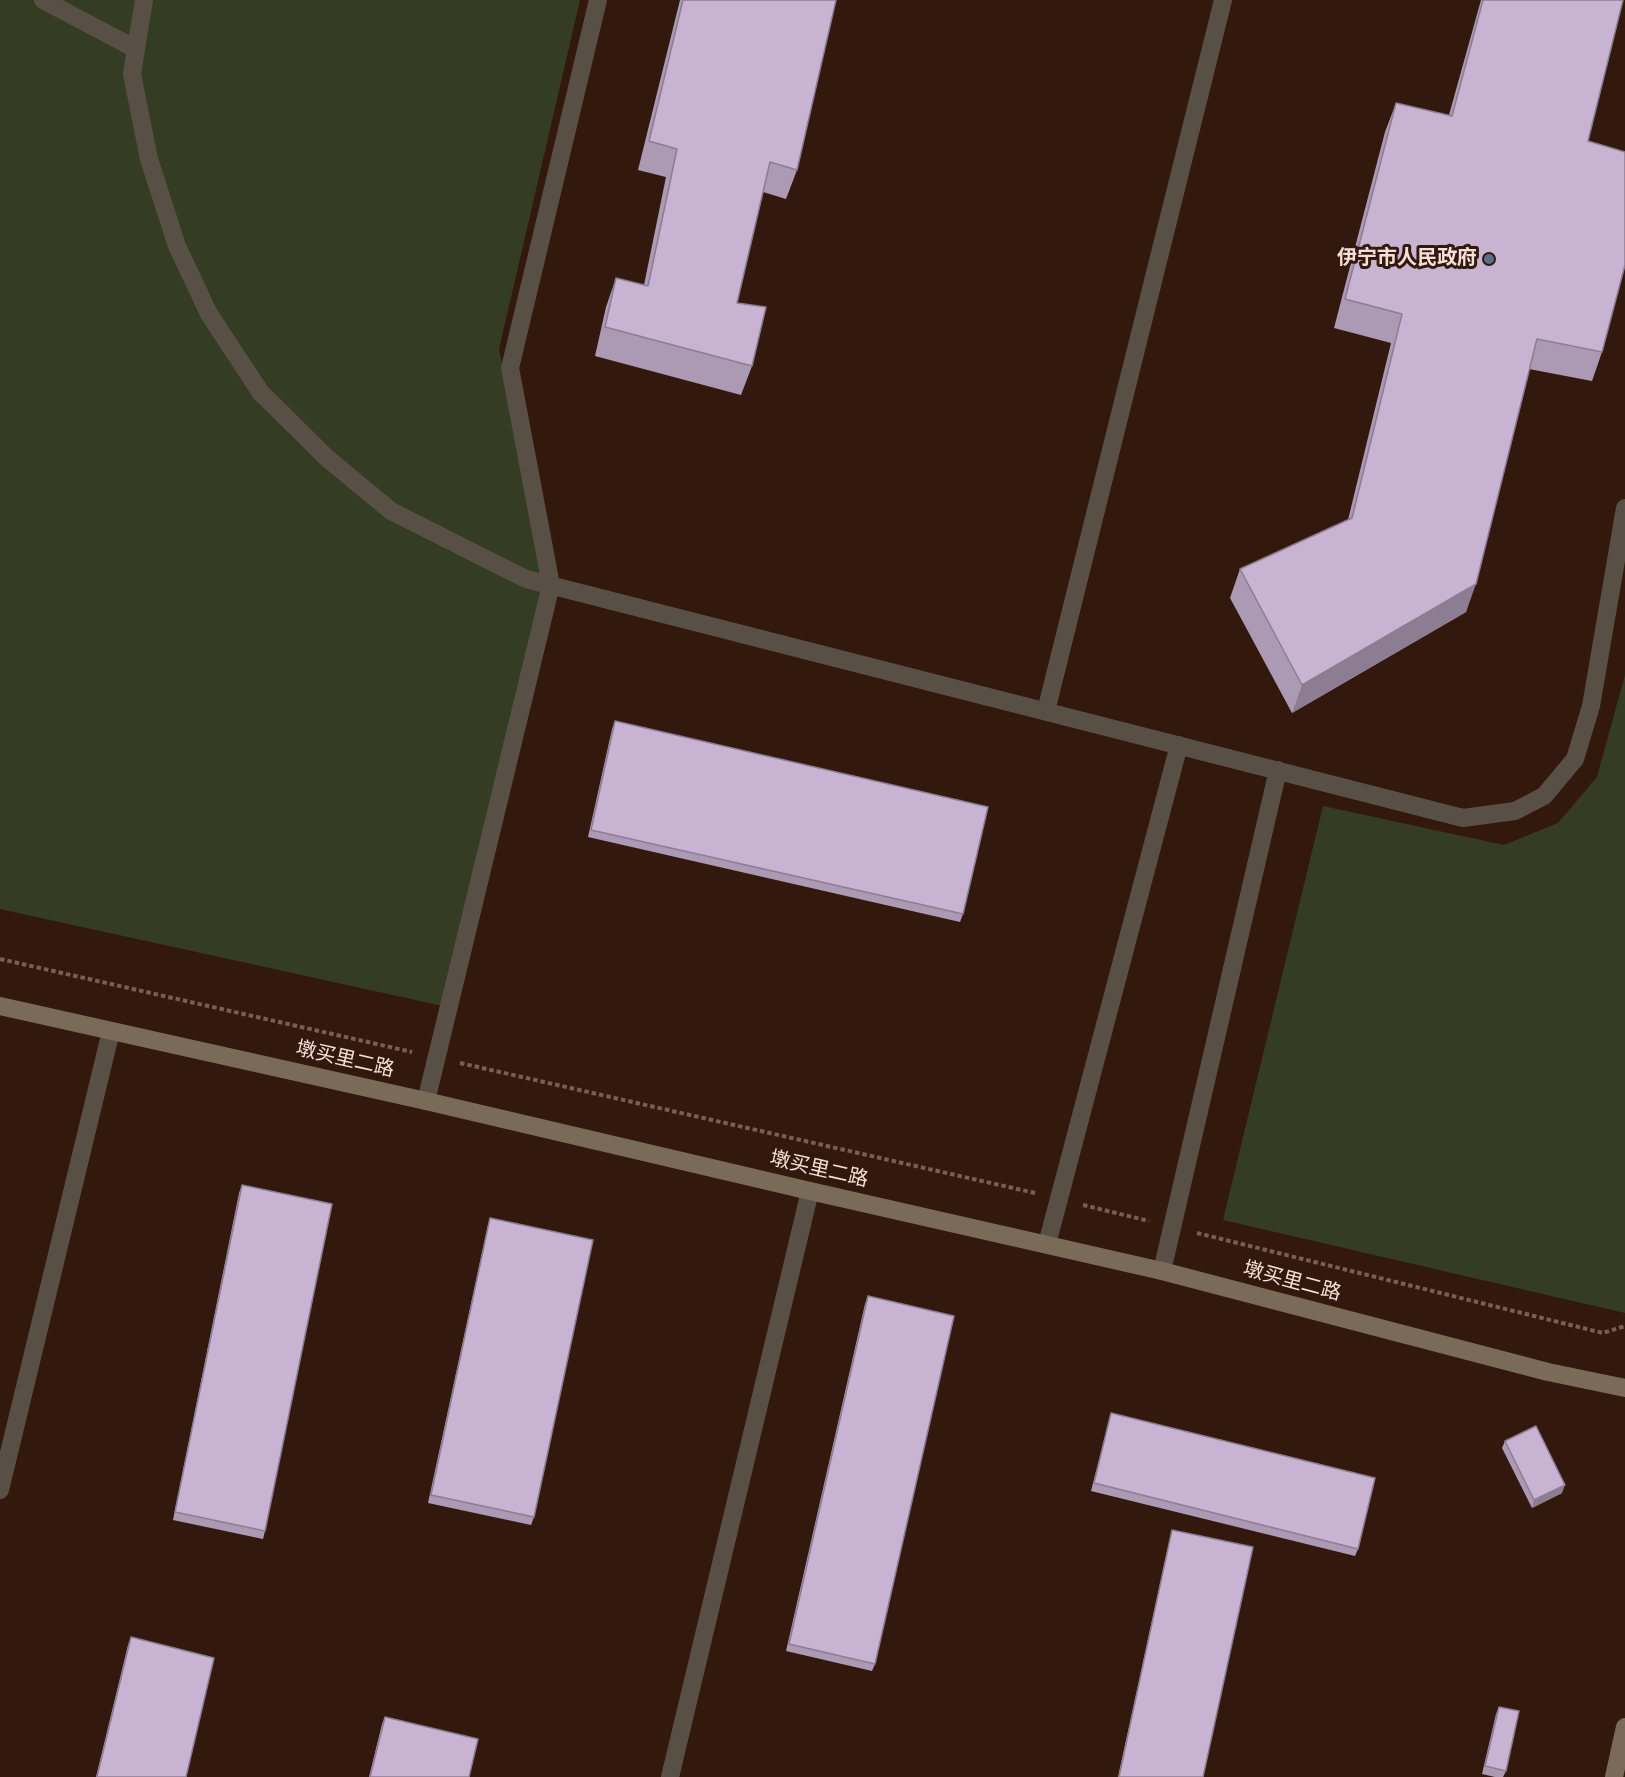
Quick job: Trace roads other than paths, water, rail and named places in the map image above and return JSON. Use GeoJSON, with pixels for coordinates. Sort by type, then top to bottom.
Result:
{"type":"FeatureCollection","features":[{"type":"Feature","properties":{"kind":"street"},"geometry":{"type":"LineString","coordinates":[[43,0],[136,49]]}},
{"type":"Feature","properties":{"kind":"street"},"geometry":{"type":"LineString","coordinates":[[144,0],[132,74],[149,159],[177,246],[209,314],[261,393],[327,458],[391,511],[526,579],[1462,818],[1515,811],[1544,796],[1575,759],[1591,706],[1625,508]]}},
{"type":"Feature","properties":{"kind":"street"},"geometry":{"type":"LineString","coordinates":[[426,1101],[551,585],[510,368],[598,0]]}},
{"type":"Feature","properties":{"kind":"street"},"geometry":{"type":"LineString","coordinates":[[1046,711],[1223,0]]}},
{"type":"Feature","properties":{"kind":"street"},"geometry":{"type":"LineString","coordinates":[[1047,1244],[1179,745]]}},
{"type":"Feature","properties":{"kind":"street"},"geometry":{"type":"LineString","coordinates":[[1162,1271],[1278,770]]}},
{"type":"Feature","properties":{"kind":"street","name":"墩买里二路"},"geometry":{"type":"LineString","coordinates":[[0,1006],[426,1101],[1162,1271],[1548,1372],[1625,1388]]}},
{"type":"Feature","properties":{"kind":"street"},"geometry":{"type":"LineString","coordinates":[[0,1490],[111,1031]]}},
{"type":"Feature","properties":{"kind":"street"},"geometry":{"type":"LineString","coordinates":[[670,1777],[810,1191]]}},
{"type":"Feature","properties":{"kind":"street"},"geometry":{"type":"LineString","coordinates":[[1614,1777],[1625,1727]]}},
{"type":"Feature","properties":{"kind":"place","name":"伊宁市人民政府"},"geometry":{"type":"Point","coordinates":[1489,259]}}]}
